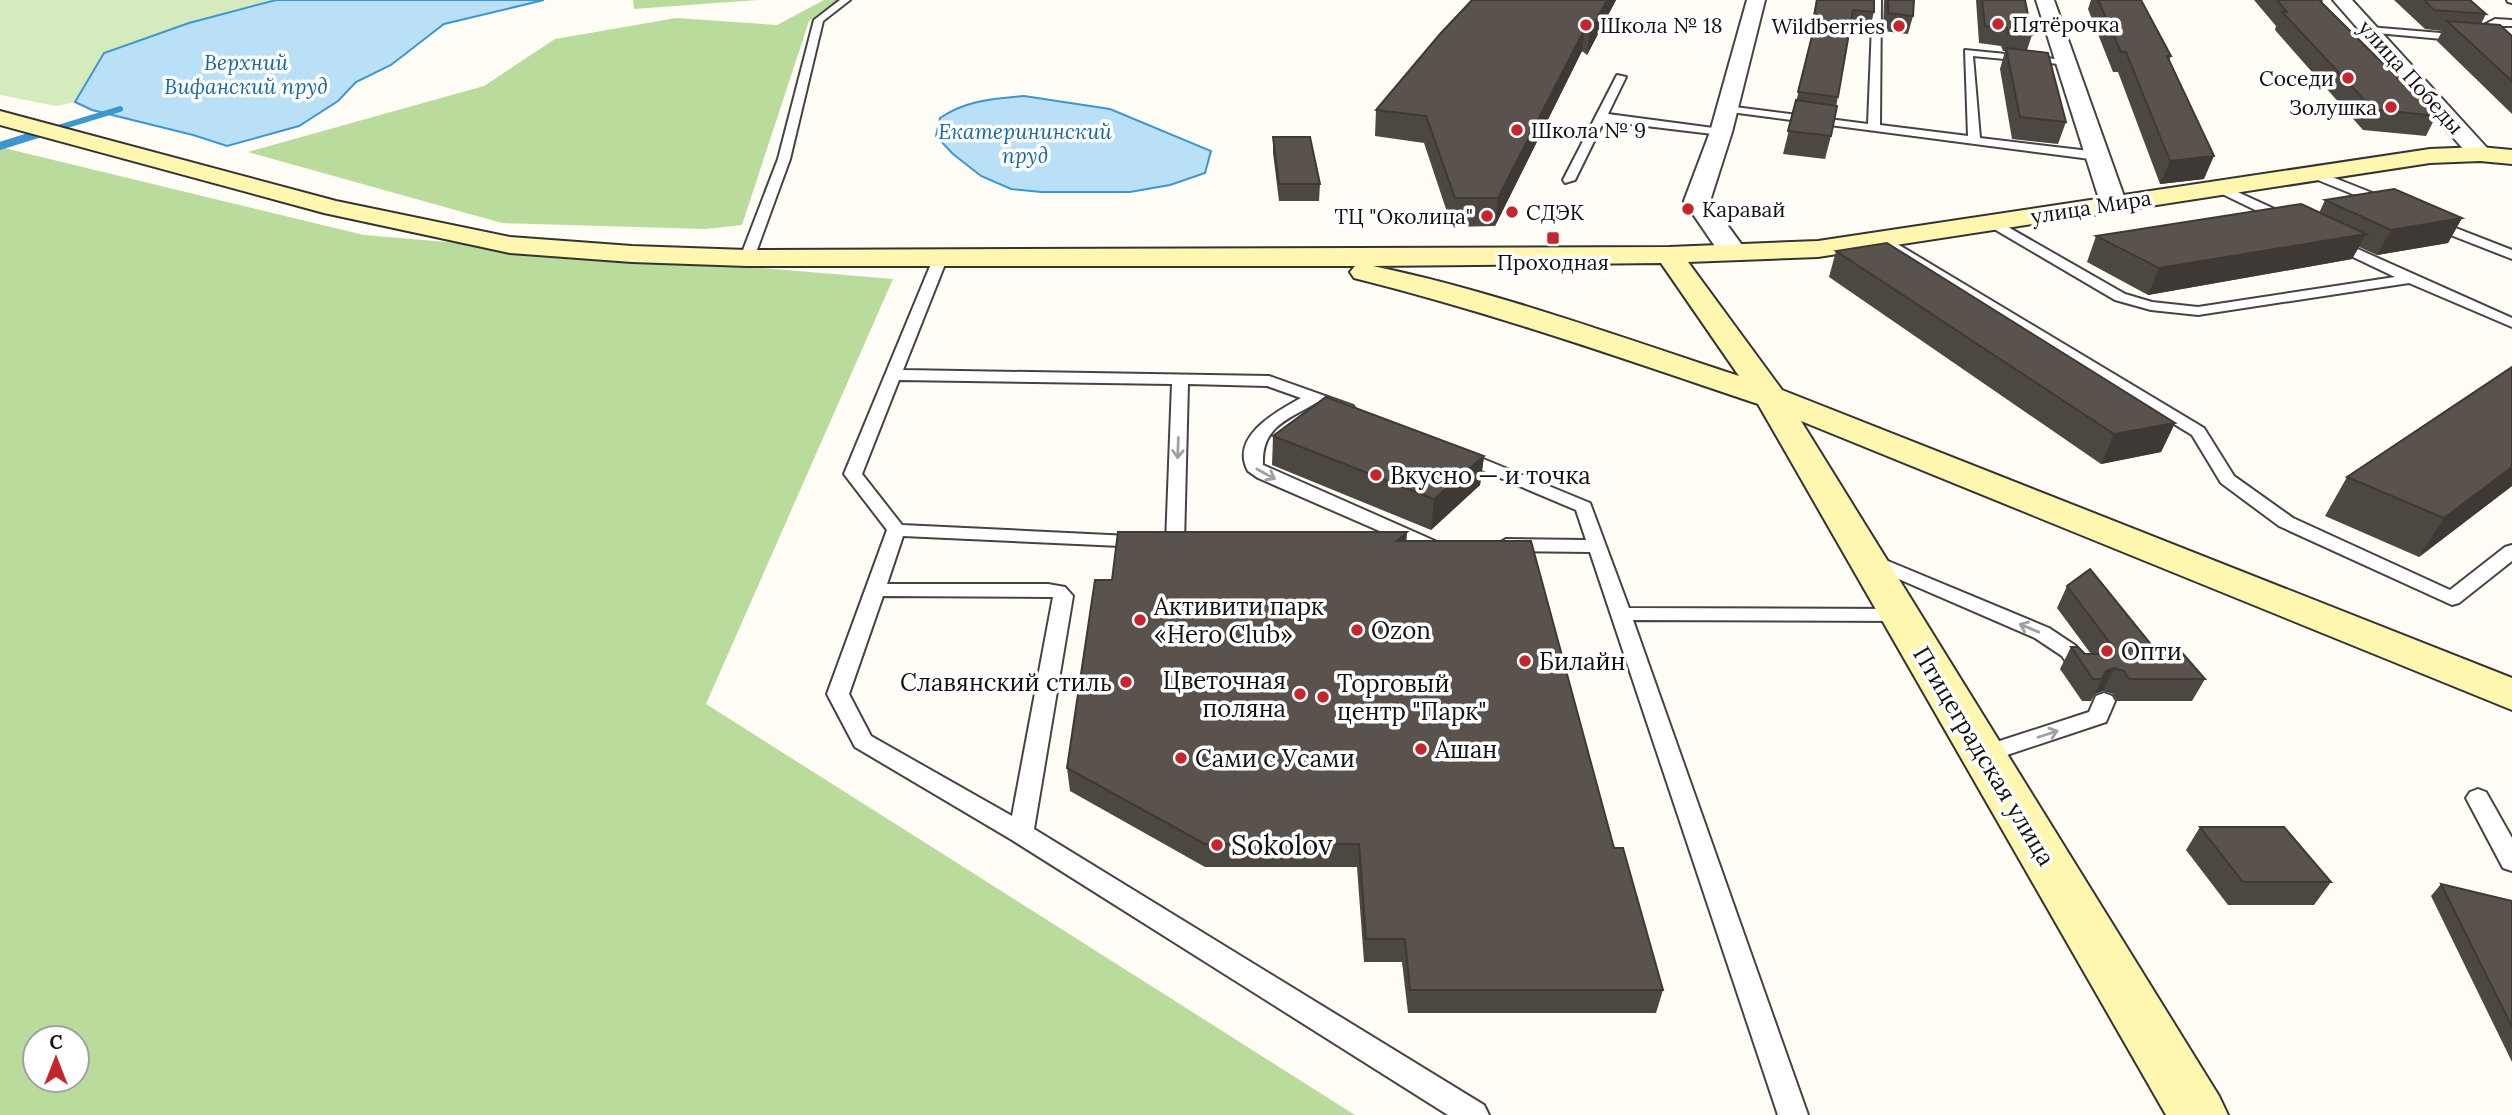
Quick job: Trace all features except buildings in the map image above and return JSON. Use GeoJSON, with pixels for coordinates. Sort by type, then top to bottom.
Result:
{"type":"FeatureCollection","features":[{"type":"Feature","properties":{"kind":"main road"},"geometry":{"type":"LineString","coordinates":[[1,118],[333,208],[510,245],[632,254],[747,258],[1304,258],[1406,281],[1770,397],[2512,695]]}},
{"type":"Feature","properties":{"kind":"main road","name":"улица Мира"},"geometry":{"type":"LineString","coordinates":[[1304,258],[1669,255],[1818,248],[2430,156],[2480,154],[2512,158]]}},
{"type":"Feature","properties":{"kind":"main road","name":"Птицеградская улица"},"geometry":{"type":"LineString","coordinates":[[1669,255],[1770,397],[2198,1115]]}},
{"type":"Feature","properties":{"kind":"street"},"geometry":{"type":"LineString","coordinates":[[1733,252],[1697,201],[1724,121],[1756,0]]}},
{"type":"Feature","properties":{"kind":"street"},"geometry":{"type":"LineString","coordinates":[[2045,0],[2113,202]]}},
{"type":"Feature","properties":{"kind":"street","name":"улица Победы"},"geometry":{"type":"LineString","coordinates":[[2342,0],[2480,154]]}},
{"type":"Feature","properties":{"kind":"lane"},"geometry":{"type":"LineString","coordinates":[[747,258],[784,159],[819,20],[846,0]]}},
{"type":"Feature","properties":{"kind":"lane"},"geometry":{"type":"LineString","coordinates":[[1874,127],[1877,0]]}},
{"type":"Feature","properties":{"kind":"lane"},"geometry":{"type":"LineString","coordinates":[[2509,44],[2489,25],[2495,22],[2512,23]]}},
{"type":"Feature","properties":{"kind":"lane"},"geometry":{"type":"LineString","coordinates":[[2369,30],[2479,40]]}},
{"type":"Feature","properties":{"kind":"lane"},"geometry":{"type":"LineString","coordinates":[[2493,41],[2509,44]]}},
{"type":"Feature","properties":{"kind":"lane"},"geometry":{"type":"LineString","coordinates":[[1974,139],[1968,52],[2066,63]]}},
{"type":"Feature","properties":{"kind":"lane"},"geometry":{"type":"LineString","coordinates":[[1569,180],[1621,77]]}},
{"type":"Feature","properties":{"kind":"lane"},"geometry":{"type":"LineString","coordinates":[[1601,117],[1874,127],[2098,156]]}},
{"type":"Feature","properties":{"kind":"lane"},"geometry":{"type":"LineString","coordinates":[[2312,173],[2512,255]]}},
{"type":"Feature","properties":{"kind":"lane"},"geometry":{"type":"LineString","coordinates":[[2218,187],[2409,279],[2512,323]]}},
{"type":"Feature","properties":{"kind":"lane"},"geometry":{"type":"LineString","coordinates":[[1994,223],[2120,297],[2151,306],[2199,311],[2409,279]]}},
{"type":"Feature","properties":{"kind":"lane"},"geometry":{"type":"LineString","coordinates":[[1884,240],[2198,432],[2227,479],[2286,522],[2452,599],[2512,551]]}},
{"type":"Feature","properties":{"kind":"lane"},"geometry":{"type":"LineString","coordinates":[[940,259],[853,474],[896,530],[1181,543],[1180,380]]}},
{"type":"Feature","properties":{"kind":"lane"},"geometry":{"type":"LineString","coordinates":[[894,374],[1269,381],[1367,416]]}},
{"type":"Feature","properties":{"kind":"lane"},"geometry":{"type":"LineString","coordinates":[[1315,397],[1259,432],[1252,451],[1254,467],[1264,474],[1435,545],[1375,544]]}},
{"type":"Feature","properties":{"kind":"lane"},"geometry":{"type":"LineString","coordinates":[[1444,448],[1584,507],[1793,1115]]}},
{"type":"Feature","properties":{"kind":"lane"},"geometry":{"type":"LineString","coordinates":[[896,530],[838,694],[863,741],[1021,833],[1474,1115]]}},
{"type":"Feature","properties":{"kind":"lane"},"geometry":{"type":"LineString","coordinates":[[1480,545],[1598,546]]}},
{"type":"Feature","properties":{"kind":"lane"},"geometry":{"type":"LineString","coordinates":[[1866,558],[2042,633],[2069,651],[2082,669]]}},
{"type":"Feature","properties":{"kind":"lane"},"geometry":{"type":"LineString","coordinates":[[875,590],[1048,590],[1058,591],[1063,596],[1021,833]]}},
{"type":"Feature","properties":{"kind":"lane"},"geometry":{"type":"LineString","coordinates":[[1621,614],[1901,615]]}},
{"type":"Feature","properties":{"kind":"lane"},"geometry":{"type":"LineString","coordinates":[[1983,755],[2098,717],[2104,701]]}},
{"type":"Feature","properties":{"kind":"lane"},"geometry":{"type":"LineString","coordinates":[[2478,798],[2512,861]]}},
{"type":"Feature","properties":{"kind":"green space"},"geometry":{"type":"Polygon","coordinates":[[[0,0],[276,0],[189,23],[104,53],[75,102],[56,106],[0,95],[0,0]]]}},
{"type":"Feature","properties":{"kind":"green space"},"geometry":{"type":"Polygon","coordinates":[[[633,0],[758,0],[634,9],[633,0]]]}},
{"type":"Feature","properties":{"kind":"green space"},"geometry":{"type":"Polygon","coordinates":[[[824,0],[839,0],[809,21],[742,225],[706,229],[502,223],[248,152],[484,86],[555,39],[676,18],[777,25],[824,0]]]}},
{"type":"Feature","properties":{"kind":"green space"},"geometry":{"type":"Polygon","coordinates":[[[0,147],[364,235],[893,279],[706,704],[1355,1115],[0,1115],[0,147]]]}},
{"type":"Feature","properties":{"kind":"water","name":"Верхний Вифанский пруд"},"geometry":{"type":"Polygon","coordinates":[[[276,0],[544,0],[444,24],[391,65],[356,82],[338,101],[299,126],[227,146],[92,110],[75,102],[104,53],[189,23],[276,0]]]}},
{"type":"Feature","properties":{"kind":"water","name":"Екатерининский пруд"},"geometry":{"type":"Polygon","coordinates":[[[1024,96],[1110,109],[1211,151],[1205,173],[1170,185],[1130,192],[1041,192],[1011,189],[981,176],[953,154],[936,136],[940,118],[960,107],[980,101],[1024,96]]]}},
{"type":"Feature","properties":{"kind":"waterway"},"geometry":{"type":"LineString","coordinates":[[48,131],[120,109]]}},
{"type":"Feature","properties":{"kind":"waterway"},"geometry":{"type":"LineString","coordinates":[[0,146],[54,129]]}},
{"type":"Feature","properties":{"kind":"place","name":"Пятёрочка"},"geometry":{"type":"Point","coordinates":[1998,24]}},
{"type":"Feature","properties":{"kind":"place","name":"Школа № 18"},"geometry":{"type":"Point","coordinates":[1586,25]}},
{"type":"Feature","properties":{"kind":"place","name":"Wildberries"},"geometry":{"type":"Point","coordinates":[1899,26]}},
{"type":"Feature","properties":{"kind":"place","name":"Соседи"},"geometry":{"type":"Point","coordinates":[2348,78]}},
{"type":"Feature","properties":{"kind":"place","name":"Золушка"},"geometry":{"type":"Point","coordinates":[2391,107]}},
{"type":"Feature","properties":{"kind":"place","name":"Школа № 9"},"geometry":{"type":"Point","coordinates":[1517,130]}},
{"type":"Feature","properties":{"kind":"place","name":"Каравай"},"geometry":{"type":"Point","coordinates":[1688,209]}},
{"type":"Feature","properties":{"kind":"place","name":"СДЭК"},"geometry":{"type":"Point","coordinates":[1512,212]}},
{"type":"Feature","properties":{"kind":"place","name":"ТЦ \"Околица\""},"geometry":{"type":"Point","coordinates":[1487,216]}},
{"type":"Feature","properties":{"kind":"place","name":"Проходная"},"geometry":{"type":"Point","coordinates":[1553,238]}},
{"type":"Feature","properties":{"kind":"place","name":"Вкусно — и точка"},"geometry":{"type":"Point","coordinates":[1376,475]}},
{"type":"Feature","properties":{"kind":"place","name":"Активити парк «Hero Club»"},"geometry":{"type":"Point","coordinates":[1140,620]}},
{"type":"Feature","properties":{"kind":"place","name":"Ozon"},"geometry":{"type":"Point","coordinates":[1357,630]}},
{"type":"Feature","properties":{"kind":"place","name":"Опти"},"geometry":{"type":"Point","coordinates":[2107,651]}},
{"type":"Feature","properties":{"kind":"place","name":"Билайн"},"geometry":{"type":"Point","coordinates":[1525,661]}},
{"type":"Feature","properties":{"kind":"place","name":"Славянский стиль"},"geometry":{"type":"Point","coordinates":[1126,682]}},
{"type":"Feature","properties":{"kind":"place","name":"Цветочная поляна"},"geometry":{"type":"Point","coordinates":[1300,694]}},
{"type":"Feature","properties":{"kind":"place","name":"Торговый центр \"Парк\""},"geometry":{"type":"Point","coordinates":[1323,697]}},
{"type":"Feature","properties":{"kind":"place","name":"Ашан"},"geometry":{"type":"Point","coordinates":[1421,749]}},
{"type":"Feature","properties":{"kind":"place","name":"Сами с Усами"},"geometry":{"type":"Point","coordinates":[1181,758]}},
{"type":"Feature","properties":{"kind":"place","name":"Sokolov"},"geometry":{"type":"Point","coordinates":[1217,845]}}]}
